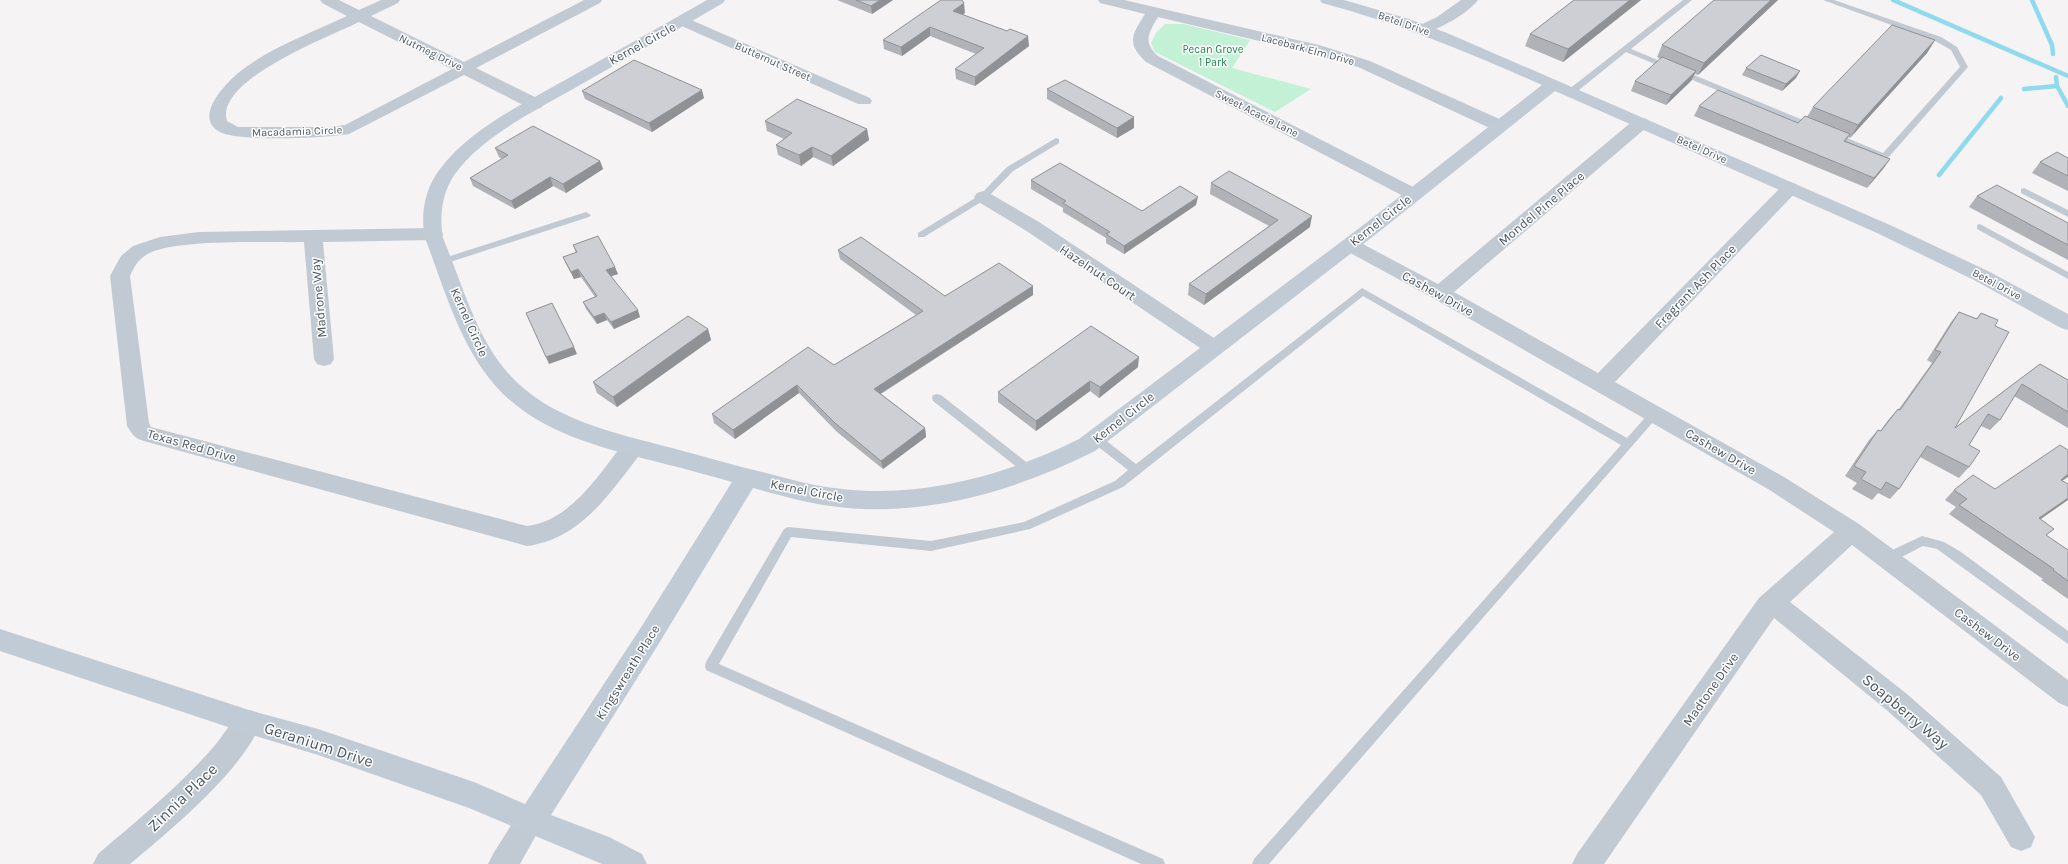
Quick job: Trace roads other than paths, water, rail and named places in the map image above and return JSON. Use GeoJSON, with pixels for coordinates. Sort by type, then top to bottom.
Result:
{"type":"FeatureCollection","features":[{"type":"Feature","properties":{"kind":"street","name":"Nutmeg Drive"},"geometry":{"type":"LineString","coordinates":[[327,0],[535,104]]}},
{"type":"Feature","properties":{"kind":"street","name":"Macadamia Circle"},"geometry":{"type":"LineString","coordinates":[[394,0],[272,58],[243,77],[229,91],[218,111],[216,120],[218,124],[225,130],[238,132],[330,132],[349,129],[595,0]]}},
{"type":"Feature","properties":{"kind":"street","name":"Kernel Circle"},"geometry":{"type":"LineString","coordinates":[[718,0],[535,104],[478,140],[464,152],[446,174],[436,192],[431,224],[478,346],[488,363],[509,388],[544,413],[564,423],[633,447],[821,495],[881,500],[910,499],[986,487],[1057,462],[1096,439],[1213,347],[1350,245],[1553,84]]}},
{"type":"Feature","properties":{"kind":"street","name":"Lacebark Elm Drive"},"geometry":{"type":"LineString","coordinates":[[1105,0],[1305,46],[1364,64],[1500,126]]}},
{"type":"Feature","properties":{"kind":"street","name":"Betel Drive"},"geometry":{"type":"LineString","coordinates":[[1327,0],[1368,10],[1423,29],[1553,84],[1790,188],[1969,270],[2068,323]]}},
{"type":"Feature","properties":{"kind":"street"},"geometry":{"type":"LineString","coordinates":[[1423,29],[1442,20],[1471,0]]}},
{"type":"Feature","properties":{"kind":"street","name":"Sweet Acacia Lane"},"geometry":{"type":"LineString","coordinates":[[1154,11],[1140,37],[1139,45],[1152,60],[1413,194]]}},
{"type":"Feature","properties":{"kind":"street","name":"Butternut Street"},"geometry":{"type":"LineString","coordinates":[[682,21],[864,101]]}},
{"type":"Feature","properties":{"kind":"street","name":"Mondel Pine Place"},"geometry":{"type":"LineString","coordinates":[[1440,293],[1641,123]]}},
{"type":"Feature","properties":{"kind":"street","name":"Fragrant Ash Place"},"geometry":{"type":"LineString","coordinates":[[1600,383],[1790,188]]}},
{"type":"Feature","properties":{"kind":"street","name":"Hazelnut Court"},"geometry":{"type":"LineString","coordinates":[[983,197],[1032,226],[1213,347]]}},
{"type":"Feature","properties":{"kind":"street","name":"Texas Red Drive"},"geometry":{"type":"LineString","coordinates":[[434,234],[199,238],[160,243],[140,250],[128,260],[120,276],[138,426],[144,433],[527,536],[550,531],[574,517],[603,485],[633,447]]}},
{"type":"Feature","properties":{"kind":"street","name":"Madrone Way"},"geometry":{"type":"LineString","coordinates":[[313,236],[324,359]]}},
{"type":"Feature","properties":{"kind":"street","name":"Cashew Drive"},"geometry":{"type":"LineString","coordinates":[[1350,245],[1440,293],[1776,483],[1851,531],[2068,695]]}},
{"type":"Feature","properties":{"kind":"street","name":"Kingswreath Place"},"geometry":{"type":"LineString","coordinates":[[503,864],[649,637],[746,477]]}},
{"type":"Feature","properties":{"kind":"street","name":"Madtone Drive"},"geometry":{"type":"LineString","coordinates":[[1587,864],[1772,602],[1851,531]]}},
{"type":"Feature","properties":{"kind":"street","name":"Soapberry Way"},"geometry":{"type":"LineString","coordinates":[[1772,602],[1898,703],[1992,786],[2021,837]]}},
{"type":"Feature","properties":{"kind":"street","name":"Geranium Drive"},"geometry":{"type":"LineString","coordinates":[[0,640],[249,722],[318,742],[467,793],[530,821],[599,847],[632,864]]}},
{"type":"Feature","properties":{"kind":"street","name":"Zinnia Place"},"geometry":{"type":"LineString","coordinates":[[108,864],[170,811],[210,772],[236,742],[249,722]]}},
{"type":"Feature","properties":{"kind":"lane"},"geometry":{"type":"LineString","coordinates":[[1571,92],[1688,0]]}},
{"type":"Feature","properties":{"kind":"lane"},"geometry":{"type":"LineString","coordinates":[[1625,49],[1884,157],[1964,67],[1954,49],[1938,39],[1827,0]]}},
{"type":"Feature","properties":{"kind":"lane"},"geometry":{"type":"LineString","coordinates":[[921,235],[983,197],[1010,168],[1056,141]]}},
{"type":"Feature","properties":{"kind":"lane"},"geometry":{"type":"LineString","coordinates":[[2024,191],[2068,214]]}},
{"type":"Feature","properties":{"kind":"lane"},"geometry":{"type":"LineString","coordinates":[[444,261],[586,215]]}},
{"type":"Feature","properties":{"kind":"lane"},"geometry":{"type":"LineString","coordinates":[[1980,227],[2068,276]]}},
{"type":"Feature","properties":{"kind":"lane"},"geometry":{"type":"LineString","coordinates":[[1158,864],[711,666],[788,532],[931,546],[1026,526],[1119,484],[1362,291],[1629,444]]}},
{"type":"Feature","properties":{"kind":"lane"},"geometry":{"type":"LineString","coordinates":[[937,398],[1031,472]]}},
{"type":"Feature","properties":{"kind":"lane"},"geometry":{"type":"LineString","coordinates":[[1259,864],[1655,414]]}},
{"type":"Feature","properties":{"kind":"lane"},"geometry":{"type":"LineString","coordinates":[[1096,439],[1136,470]]}},
{"type":"Feature","properties":{"kind":"lane"},"geometry":{"type":"LineString","coordinates":[[1888,558],[1922,541],[1940,545],[2068,638]]}},
{"type":"Feature","properties":{"kind":"waterway"},"geometry":{"type":"LineString","coordinates":[[1893,0],[2068,76]]}},
{"type":"Feature","properties":{"kind":"waterway"},"geometry":{"type":"LineString","coordinates":[[2032,0],[2052,45],[2053,54]]}},
{"type":"Feature","properties":{"kind":"waterway"},"geometry":{"type":"LineString","coordinates":[[2056,77],[2057,86]]}},
{"type":"Feature","properties":{"kind":"waterway"},"geometry":{"type":"LineString","coordinates":[[2024,89],[2057,86]]}},
{"type":"Feature","properties":{"kind":"waterway"},"geometry":{"type":"LineString","coordinates":[[2057,86],[2068,106]]}},
{"type":"Feature","properties":{"kind":"waterway"},"geometry":{"type":"LineString","coordinates":[[1939,175],[2001,98]]}},
{"type":"Feature","properties":{"kind":"park label","name":"Pecan Grove 1 Park"},"geometry":{"type":"Point","coordinates":[1213,55]}}]}
